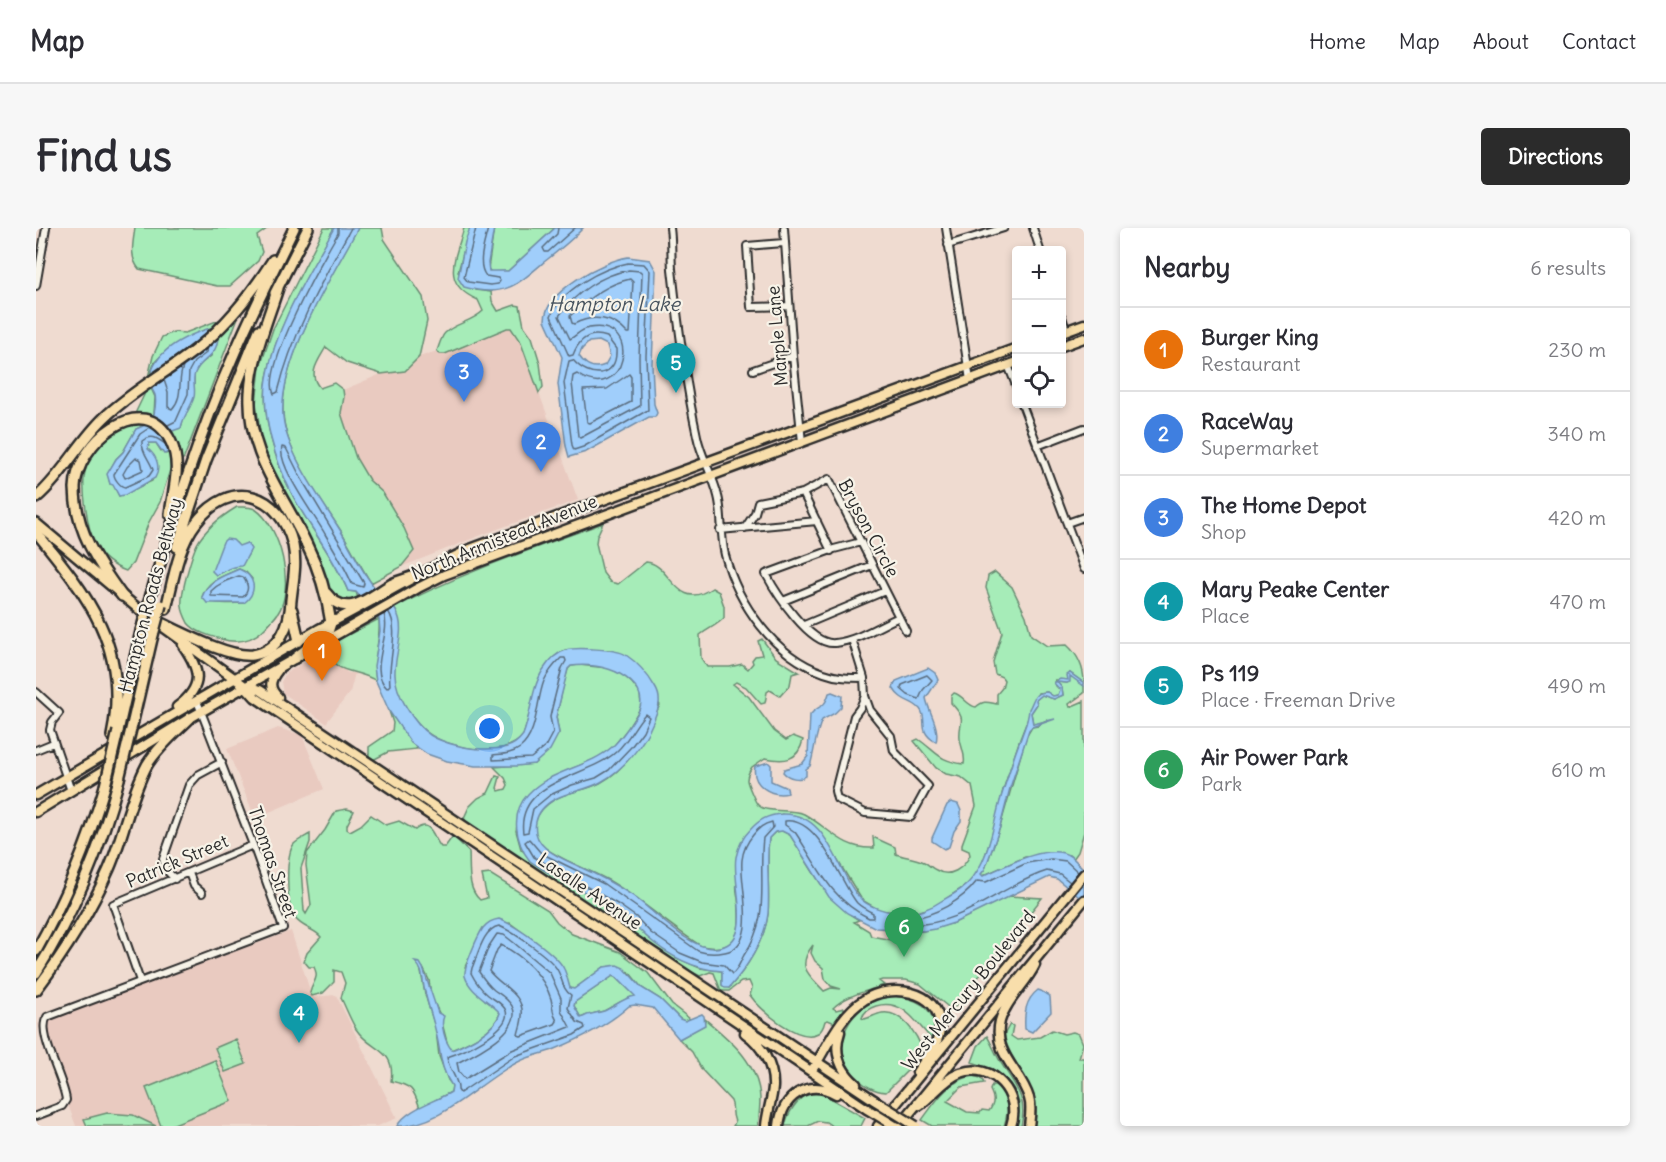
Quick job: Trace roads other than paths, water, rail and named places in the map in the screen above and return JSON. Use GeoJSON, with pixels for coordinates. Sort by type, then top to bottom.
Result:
{"type":"FeatureCollection","features":[{"type":"Feature","properties":{"kind":"highway"},"geometry":{"type":"LineString","coordinates":[[36,498],[99,424],[142,386],[200,346],[231,317],[258,282],[294,228]]}},
{"type":"Feature","properties":{"kind":"highway","name":"Hampton Roads Beltway"},"geometry":{"type":"LineString","coordinates":[[36,951],[61,904],[82,855],[105,786],[115,733],[150,597],[188,475],[224,378],[259,298],[294,228]]}},
{"type":"Feature","properties":{"kind":"highway","name":"Hampton Roads Beltway"},"geometry":{"type":"LineString","coordinates":[[36,973],[59,935],[83,884],[104,830],[119,779],[144,672],[155,640],[174,558],[206,460],[245,360],[308,228]]}},
{"type":"Feature","properties":{"kind":"highway"},"geometry":{"type":"LineString","coordinates":[[278,288],[254,366],[250,393],[251,416],[258,451],[308,546],[324,590],[332,623],[328,632],[295,658]]}},
{"type":"Feature","properties":{"kind":"highway"},"geometry":{"type":"LineString","coordinates":[[122,596],[87,542],[78,510],[75,487],[80,465],[94,442],[122,422],[140,420],[149,422],[162,429],[173,448],[176,467],[166,540]]}},
{"type":"Feature","properties":{"kind":"highway"},"geometry":{"type":"LineString","coordinates":[[151,618],[239,655],[252,655],[270,648],[281,637],[288,624],[295,554],[289,532],[270,506],[262,500],[244,495],[236,495],[219,501],[196,523],[186,540],[163,607]]}},
{"type":"Feature","properties":{"kind":"highway"},"geometry":{"type":"LineString","coordinates":[[36,532],[64,565],[99,622],[108,645],[116,689],[115,733]]}},
{"type":"Feature","properties":{"kind":"highway"},"geometry":{"type":"LineString","coordinates":[[324,590],[339,604],[353,606],[362,604],[419,574]]}},
{"type":"Feature","properties":{"kind":"highway"},"geometry":{"type":"LineString","coordinates":[[291,608],[299,641]]}},
{"type":"Feature","properties":{"kind":"highway"},"geometry":{"type":"LineString","coordinates":[[36,990],[81,926],[97,895],[120,843],[148,764],[161,746],[190,718]]}},
{"type":"Feature","properties":{"kind":"main road"},"geometry":{"type":"LineString","coordinates":[[1066,330],[1084,324]]}},
{"type":"Feature","properties":{"kind":"main road"},"geometry":{"type":"LineString","coordinates":[[1066,345],[1084,338]]}},
{"type":"Feature","properties":{"kind":"main road","name":"North Armistead Avenue"},"geometry":{"type":"LineString","coordinates":[[419,574],[471,549],[1012,350]]}},
{"type":"Feature","properties":{"kind":"main road","name":"North Armistead Avenue"},"geometry":{"type":"LineString","coordinates":[[36,812],[201,711],[427,584],[469,565],[1012,364]]}},
{"type":"Feature","properties":{"kind":"main road","name":"Lasalle Avenue"},"geometry":{"type":"LineString","coordinates":[[36,523],[122,596],[245,686],[255,697],[811,1072],[895,1126]]}},
{"type":"Feature","properties":{"kind":"main road"},"geometry":{"type":"LineString","coordinates":[[36,795],[362,604]]}},
{"type":"Feature","properties":{"kind":"main road"},"geometry":{"type":"LineString","coordinates":[[160,722],[187,700],[196,684],[198,673],[195,664],[179,639]]}},
{"type":"Feature","properties":{"kind":"main road"},"geometry":{"type":"LineString","coordinates":[[282,665],[271,681],[273,693],[348,749]]}},
{"type":"Feature","properties":{"kind":"main road","name":"Lasalle Avenue"},"geometry":{"type":"LineString","coordinates":[[245,686],[260,690],[817,1063],[916,1126]]}},
{"type":"Feature","properties":{"kind":"main road","name":"West Mercury Boulevard"},"geometry":{"type":"LineString","coordinates":[[878,1126],[1084,874]]}},
{"type":"Feature","properties":{"kind":"main road","name":"West Mercury Boulevard"},"geometry":{"type":"LineString","coordinates":[[899,1126],[1083,901]]}},
{"type":"Feature","properties":{"kind":"main road"},"geometry":{"type":"LineString","coordinates":[[1029,1126],[1029,1099],[1025,1088],[1001,1049],[999,1030],[1003,1014],[1028,979],[1043,950]]}},
{"type":"Feature","properties":{"kind":"main road"},"geometry":{"type":"LineString","coordinates":[[811,1072],[844,1020],[862,1001],[883,992],[905,991],[925,999],[935,1009],[940,1029],[938,1041],[904,1095]]}},
{"type":"Feature","properties":{"kind":"main road"},"geometry":{"type":"LineString","coordinates":[[695,994],[710,1009],[750,1037],[766,1056],[773,1087],[766,1126]]}},
{"type":"Feature","properties":{"kind":"main road"},"geometry":{"type":"LineString","coordinates":[[844,1020],[839,1036],[838,1059],[842,1068],[874,1100]]}},
{"type":"Feature","properties":{"kind":"main road"},"geometry":{"type":"LineString","coordinates":[[912,1110],[933,1096],[956,1074],[978,1071],[992,1075],[1008,1090],[1014,1111],[1011,1126]]}},
{"type":"Feature","properties":{"kind":"main road"},"geometry":{"type":"LineString","coordinates":[[779,1126],[784,1106],[799,1092],[812,1087],[823,1088],[864,1107]]}},
{"type":"Feature","properties":{"kind":"street"},"geometry":{"type":"LineString","coordinates":[[36,286],[46,228]]}},
{"type":"Feature","properties":{"kind":"street"},"geometry":{"type":"LineString","coordinates":[[670,228],[672,269],[696,433],[719,501],[720,530],[725,555],[741,595],[767,633],[786,651],[814,669],[832,676],[864,678]]}},
{"type":"Feature","properties":{"kind":"street","name":"Marple Lane"},"geometry":{"type":"LineString","coordinates":[[784,228],[793,357],[802,442]]}},
{"type":"Feature","properties":{"kind":"street"},"geometry":{"type":"LineString","coordinates":[[946,228],[969,380]]}},
{"type":"Feature","properties":{"kind":"street"},"geometry":{"type":"LineString","coordinates":[[948,245],[1004,228]]}},
{"type":"Feature","properties":{"kind":"street"},"geometry":{"type":"LineString","coordinates":[[1033,228],[1039,246]]}},
{"type":"Feature","properties":{"kind":"street"},"geometry":{"type":"LineString","coordinates":[[784,243],[747,246],[751,307],[789,306]]}},
{"type":"Feature","properties":{"kind":"street"},"geometry":{"type":"LineString","coordinates":[[753,370],[793,357]]}},
{"type":"Feature","properties":{"kind":"street"},"geometry":{"type":"LineString","coordinates":[[1023,408],[1084,569]]}},
{"type":"Feature","properties":{"kind":"street"},"geometry":{"type":"LineString","coordinates":[[1037,446],[1084,428]]}},
{"type":"Feature","properties":{"kind":"street","name":"Bryson Circle"},"geometry":{"type":"LineString","coordinates":[[745,528],[755,513],[758,502],[803,493],[829,479],[906,631]]}},
{"type":"Feature","properties":{"kind":"street"},"geometry":{"type":"LineString","coordinates":[[803,493],[831,551]]}},
{"type":"Feature","properties":{"kind":"street"},"geometry":{"type":"LineString","coordinates":[[1067,523],[1084,517]]}},
{"type":"Feature","properties":{"kind":"street"},"geometry":{"type":"LineString","coordinates":[[720,530],[817,522]]}},
{"type":"Feature","properties":{"kind":"street"},"geometry":{"type":"LineString","coordinates":[[861,542],[766,574],[791,614],[817,638],[827,643],[852,639],[899,617]]}},
{"type":"Feature","properties":{"kind":"street"},"geometry":{"type":"LineString","coordinates":[[783,601],[872,565]]}},
{"type":"Feature","properties":{"kind":"street"},"geometry":{"type":"LineString","coordinates":[[804,625],[885,591]]}},
{"type":"Feature","properties":{"kind":"street"},"geometry":{"type":"LineString","coordinates":[[852,639],[864,678],[865,696],[870,710],[891,736],[894,751],[928,786],[911,817],[865,813],[837,799],[835,791],[854,716],[865,696]]}},
{"type":"Feature","properties":{"kind":"street"},"geometry":{"type":"LineString","coordinates":[[36,692],[60,713],[52,723],[50,730],[71,791]]}},
{"type":"Feature","properties":{"kind":"street","name":"Thomas Street"},"geometry":{"type":"LineString","coordinates":[[36,1116],[62,1106],[66,1101],[66,1095],[43,1033],[43,1021],[52,1014],[283,928],[197,701]]}},
{"type":"Feature","properties":{"kind":"street"},"geometry":{"type":"LineString","coordinates":[[36,750],[53,743]]}},
{"type":"Feature","properties":{"kind":"street"},"geometry":{"type":"LineString","coordinates":[[175,879],[166,870],[164,859],[187,789],[198,775],[222,762]]}},
{"type":"Feature","properties":{"kind":"street","name":"Patrick Street"},"geometry":{"type":"LineString","coordinates":[[140,981],[113,904],[253,845]]}},
{"type":"Feature","properties":{"kind":"street"},"geometry":{"type":"LineString","coordinates":[[189,873],[194,886],[202,893]]}},
{"type":"Feature","properties":{"kind":"water"},"geometry":{"type":"Polygon","coordinates":[[[334,228],[358,228],[321,294],[298,345],[289,370],[284,394],[283,416],[291,446],[306,477],[368,578],[396,611],[400,634],[395,666],[396,682],[402,699],[412,716],[430,735],[448,743],[476,749],[500,749],[510,746],[523,735],[536,685],[543,670],[562,651],[571,649],[606,650],[626,655],[642,670],[659,696],[657,713],[644,740],[625,764],[601,782],[555,799],[541,812],[537,818],[536,831],[542,845],[563,859],[626,892],[683,936],[705,947],[715,948],[728,944],[735,936],[739,925],[735,869],[736,857],[743,839],[757,823],[768,817],[782,814],[798,816],[812,823],[831,847],[853,889],[866,903],[878,909],[897,913],[921,911],[960,890],[976,872],[987,851],[1003,791],[1033,699],[1036,695],[1047,692],[1053,696],[1058,695],[1060,690],[1054,683],[1060,679],[1068,680],[1067,675],[1070,673],[1084,683],[1084,686],[1070,676],[1070,682],[1057,682],[1062,688],[1063,695],[1054,699],[1042,695],[1036,700],[1037,704],[1031,713],[1033,724],[1055,719],[1029,730],[1000,827],[985,869],[981,874],[983,876],[1026,857],[1061,852],[1072,857],[1084,869],[1084,901],[1057,879],[1049,877],[954,923],[935,929],[923,931],[876,928],[847,913],[829,897],[790,835],[782,831],[775,832],[769,838],[768,914],[763,934],[742,972],[729,988],[725,988],[722,985],[722,971],[692,965],[672,955],[655,944],[615,909],[530,861],[518,836],[517,819],[522,802],[528,794],[547,779],[592,760],[612,747],[637,714],[641,702],[640,696],[631,682],[615,671],[596,666],[571,666],[568,669],[556,717],[559,733],[550,750],[534,764],[517,766],[475,766],[447,761],[427,754],[411,743],[389,711],[376,681],[374,666],[380,631],[379,619],[356,592],[348,591],[336,566],[293,496],[275,454],[266,407],[265,392],[271,358],[285,319],[334,228]]]}},
{"type":"Feature","properties":{"kind":"water"},"geometry":{"type":"Polygon","coordinates":[[[470,228],[494,228],[488,263],[489,271],[508,271],[555,228],[583,228],[525,278],[508,288],[489,291],[464,287],[458,278],[470,228]]]}},
{"type":"Feature","properties":{"kind":"water","name":"Hampton Lake"},"geometry":{"type":"Polygon","coordinates":[[[628,257],[650,260],[656,271],[652,364],[654,404],[657,413],[655,417],[649,417],[586,452],[569,457],[558,384],[562,357],[545,320],[554,298],[565,288],[604,264],[628,257]],[[599,341],[589,342],[579,356],[590,366],[605,365],[610,356],[607,345],[599,341]]]}},
{"type":"Feature","properties":{"kind":"water"},"geometry":{"type":"Polygon","coordinates":[[[210,328],[218,332],[218,341],[213,352],[195,373],[194,397],[181,428],[170,432],[174,438],[172,451],[164,454],[156,443],[149,443],[148,449],[156,459],[158,466],[155,478],[119,496],[110,484],[107,474],[136,429],[143,426],[154,414],[155,397],[150,382],[156,362],[180,341],[210,328]]]}},
{"type":"Feature","properties":{"kind":"water"},"geometry":{"type":"Polygon","coordinates":[[[226,539],[233,540],[239,546],[247,543],[251,549],[242,566],[216,575],[212,571],[226,539]]]}},
{"type":"Feature","properties":{"kind":"water"},"geometry":{"type":"Polygon","coordinates":[[[239,569],[252,580],[253,589],[249,599],[244,603],[207,603],[202,597],[209,586],[239,569]]]}},
{"type":"Feature","properties":{"kind":"water"},"geometry":{"type":"Polygon","coordinates":[[[928,668],[935,673],[938,680],[926,698],[935,725],[936,742],[926,734],[920,709],[903,699],[893,688],[896,681],[928,668]]]}},
{"type":"Feature","properties":{"kind":"water"},"geometry":{"type":"Polygon","coordinates":[[[829,693],[842,696],[841,707],[822,720],[810,766],[806,769],[806,776],[797,779],[788,776],[783,772],[784,769],[802,764],[808,756],[810,715],[823,705],[829,693]]]}},
{"type":"Feature","properties":{"kind":"water"},"geometry":{"type":"Polygon","coordinates":[[[768,762],[771,765],[771,781],[787,788],[788,793],[775,793],[759,784],[756,779],[755,766],[768,762]]]}},
{"type":"Feature","properties":{"kind":"water"},"geometry":{"type":"Polygon","coordinates":[[[951,802],[958,804],[961,821],[954,831],[949,847],[944,849],[932,841],[932,838],[947,805],[951,802]]]}},
{"type":"Feature","properties":{"kind":"water"},"geometry":{"type":"Polygon","coordinates":[[[499,919],[545,948],[564,969],[570,988],[574,989],[604,967],[617,965],[624,968],[642,988],[660,999],[680,1019],[685,1021],[702,1014],[705,1025],[679,1039],[653,1008],[629,1006],[612,1020],[583,1037],[503,1070],[460,1102],[430,1119],[397,1126],[414,1110],[451,1092],[452,1086],[443,1067],[421,972],[415,962],[420,963],[423,968],[438,1013],[444,1016],[443,1029],[449,1047],[452,1050],[473,1040],[493,1025],[500,1013],[471,987],[465,972],[483,928],[488,923],[499,919]],[[613,976],[575,1002],[574,1006],[581,1018],[604,1011],[635,996],[613,976]]]}},
{"type":"Feature","properties":{"kind":"water"},"geometry":{"type":"Polygon","coordinates":[[[1038,990],[1050,997],[1051,1012],[1032,1032],[1025,1029],[1025,1013],[1030,998],[1038,990]]]}},
{"type":"Feature","properties":{"kind":"place","name":"Ps 119"},"geometry":{"type":"Point","coordinates":[676,393]}},
{"type":"Feature","properties":{"kind":"place","name":"The Home Depot"},"geometry":{"type":"Point","coordinates":[464,402]}},
{"type":"Feature","properties":{"kind":"place","name":"RaceWay"},"geometry":{"type":"Point","coordinates":[541,472]}},
{"type":"Feature","properties":{"kind":"place","name":"Burger King"},"geometry":{"type":"Point","coordinates":[322,681]}},
{"type":"Feature","properties":{"kind":"place","name":"Air Power Park"},"geometry":{"type":"Point","coordinates":[904,957]}},
{"type":"Feature","properties":{"kind":"place","name":"Mary Peake Center"},"geometry":{"type":"Point","coordinates":[299,1043]}}]}
